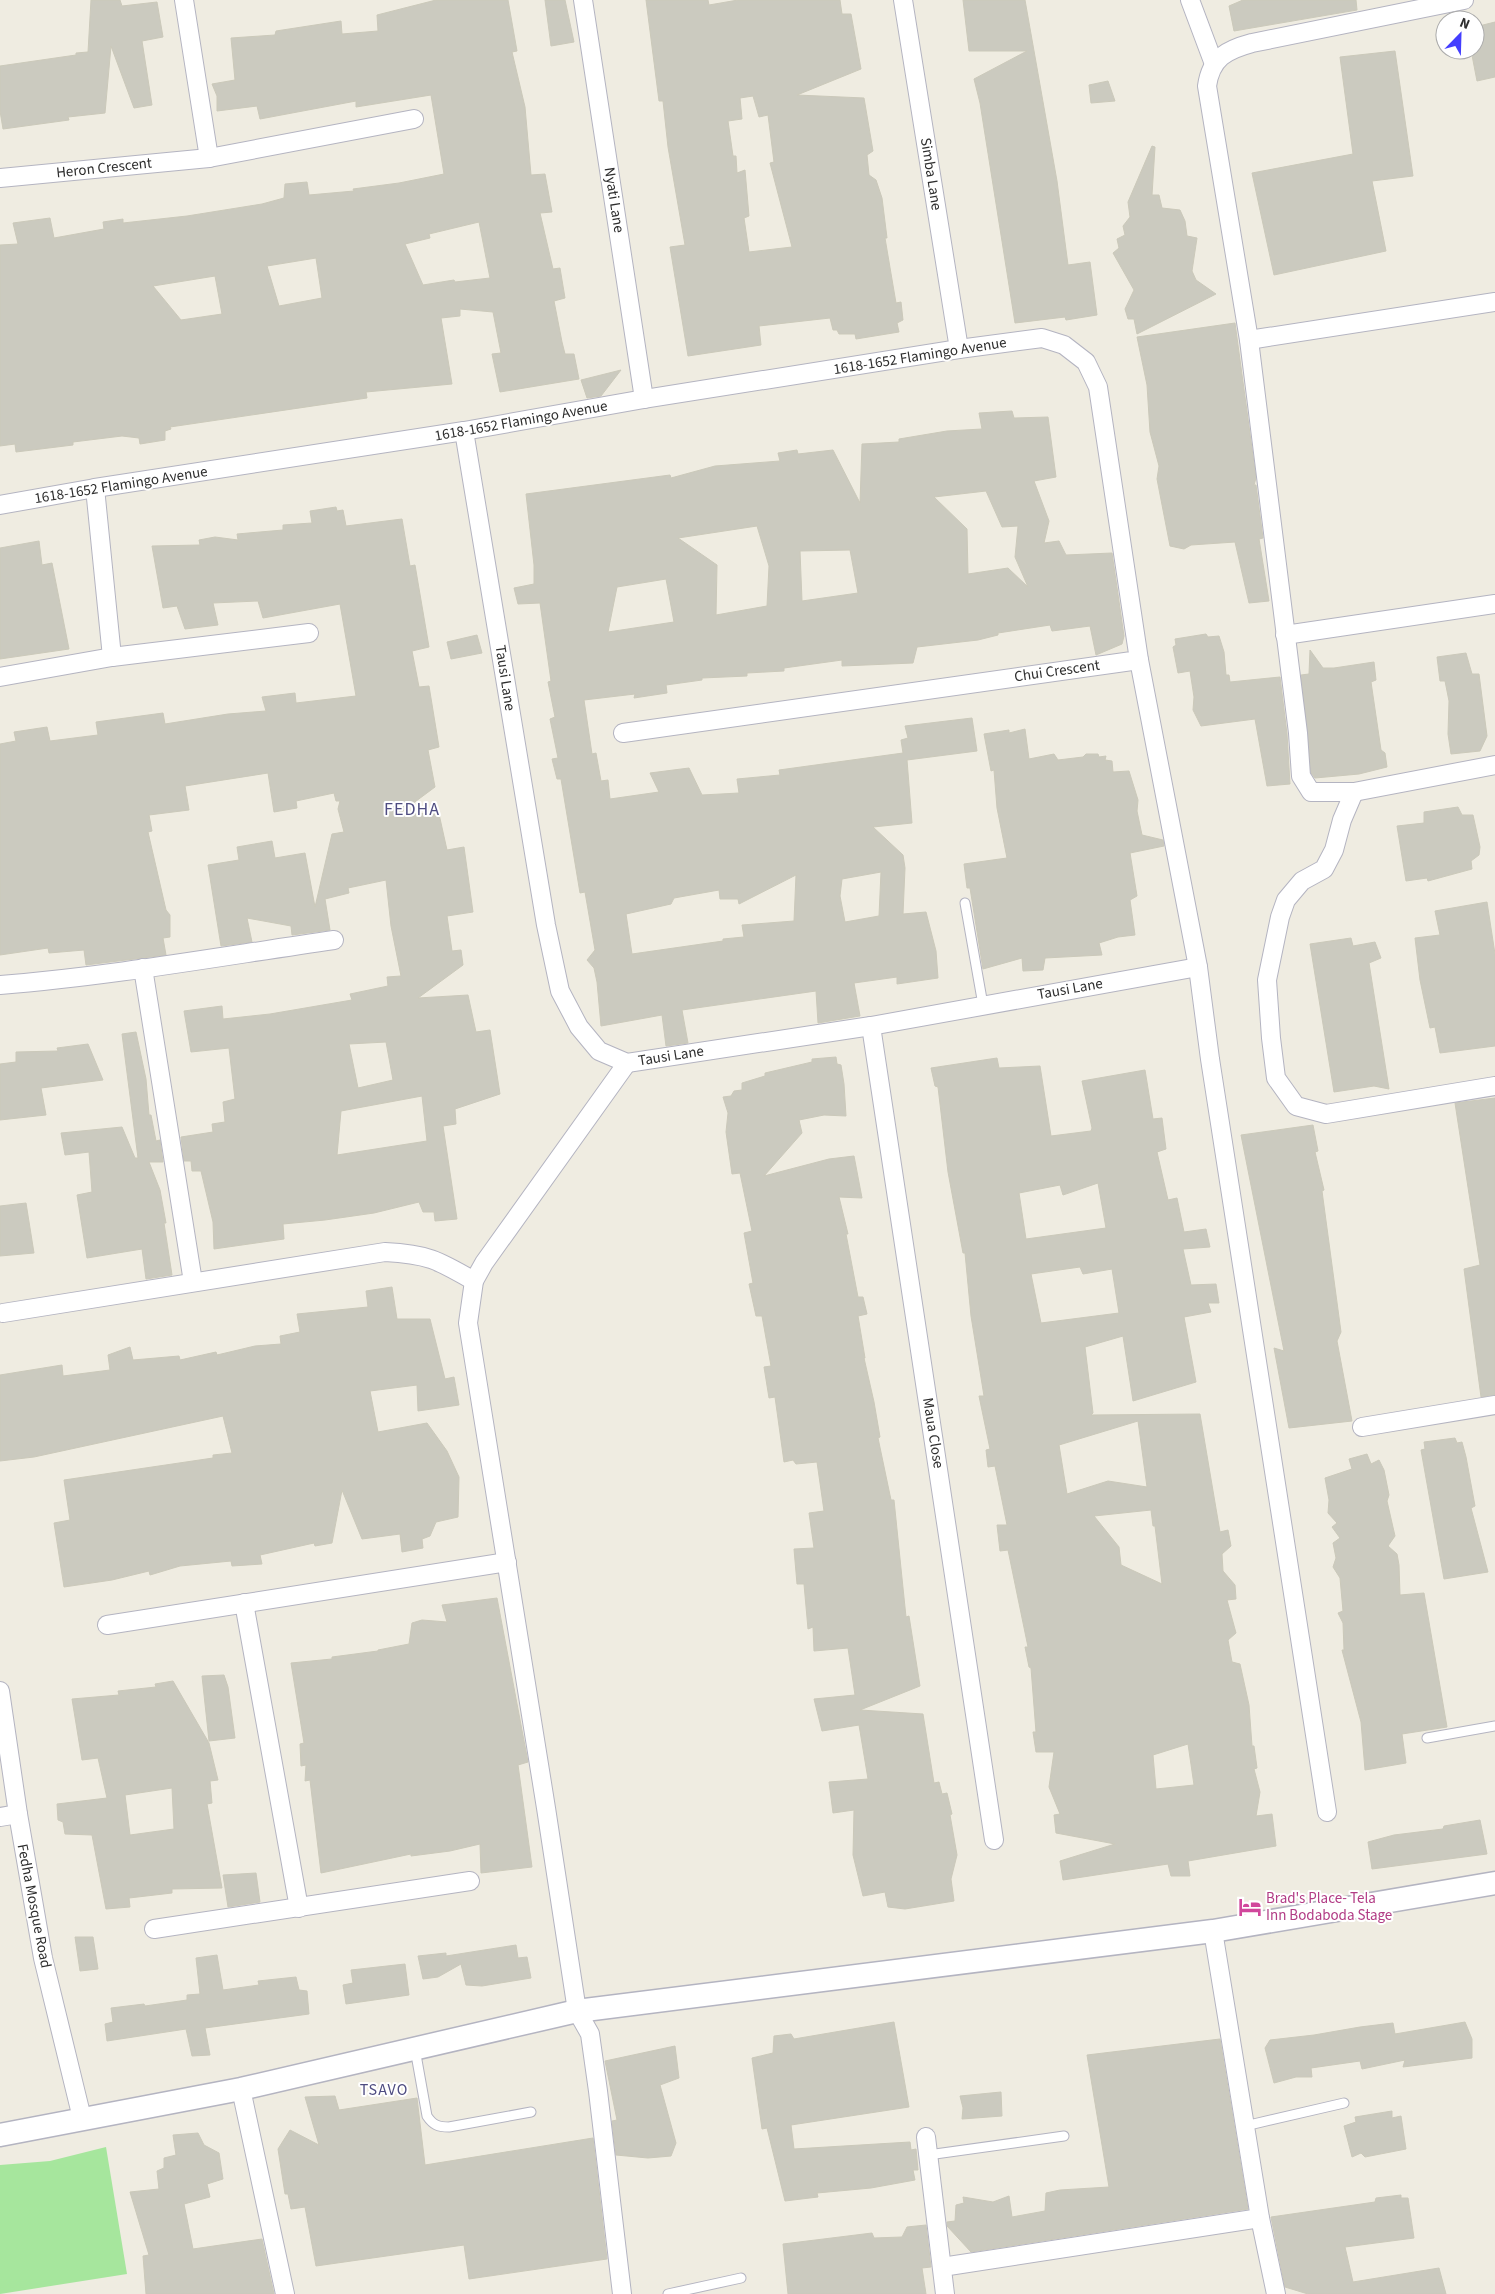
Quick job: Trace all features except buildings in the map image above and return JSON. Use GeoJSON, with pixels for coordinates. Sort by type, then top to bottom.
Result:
{"type":"FeatureCollection","features":[{"type":"Feature","properties":{"kind":"street"},"geometry":{"type":"LineString","coordinates":[[184,0],[209,158]]}},
{"type":"Feature","properties":{"kind":"street","name":"Nyati Lane"},"geometry":{"type":"LineString","coordinates":[[584,0],[644,399]]}},
{"type":"Feature","properties":{"kind":"street","name":"Simba Lane"},"geometry":{"type":"LineString","coordinates":[[903,0],[959,349]]}},
{"type":"Feature","properties":{"kind":"street"},"geometry":{"type":"LineString","coordinates":[[1190,0],[1214,64]]}},
{"type":"Feature","properties":{"kind":"street"},"geometry":{"type":"LineString","coordinates":[[1464,0],[1422,4],[1234,48],[1214,64],[1209,73],[1207,86],[1249,340],[1301,776],[1311,792],[1354,792],[1495,765]]}},
{"type":"Feature","properties":{"kind":"street","name":"Heron Crescent"},"geometry":{"type":"LineString","coordinates":[[0,178],[209,158],[414,118]]}},
{"type":"Feature","properties":{"kind":"street"},"geometry":{"type":"LineString","coordinates":[[1249,340],[1495,302]]}},
{"type":"Feature","properties":{"kind":"street","name":"1618-1652 Flamingo Avenue"},"geometry":{"type":"LineString","coordinates":[[0,505],[95,488],[464,431],[644,399],[959,349],[1042,338],[1064,345],[1086,362],[1098,387],[1139,660]]}},
{"type":"Feature","properties":{"kind":"street","name":"Tausi Lane"},"geometry":{"type":"LineString","coordinates":[[464,431],[546,925],[560,991],[579,1028],[599,1051],[627,1063],[871,1026],[1198,967]]}},
{"type":"Feature","properties":{"kind":"street"},"geometry":{"type":"LineString","coordinates":[[95,488],[112,657]]}},
{"type":"Feature","properties":{"kind":"street"},"geometry":{"type":"LineString","coordinates":[[1285,635],[1495,604]]}},
{"type":"Feature","properties":{"kind":"street"},"geometry":{"type":"LineString","coordinates":[[0,677],[112,657],[309,633]]}},
{"type":"Feature","properties":{"kind":"street"},"geometry":{"type":"LineString","coordinates":[[1139,660],[1198,967],[1210,1059],[1327,1812]]}},
{"type":"Feature","properties":{"kind":"street","name":"Chui Crescent"},"geometry":{"type":"LineString","coordinates":[[623,733],[1139,660]]}},
{"type":"Feature","properties":{"kind":"street"},"geometry":{"type":"LineString","coordinates":[[1354,792],[1342,820],[1334,850],[1324,869],[1302,881],[1286,900],[1280,917],[1267,980],[1276,1078],[1296,1106],[1326,1114],[1495,1086]]}},
{"type":"Feature","properties":{"kind":"street"},"geometry":{"type":"LineString","coordinates":[[0,985],[48,981],[334,940]]}},
{"type":"Feature","properties":{"kind":"street"},"geometry":{"type":"LineString","coordinates":[[143,968],[193,1282]]}},
{"type":"Feature","properties":{"kind":"street","name":"Maua Close"},"geometry":{"type":"LineString","coordinates":[[871,1026],[994,1840]]}},
{"type":"Feature","properties":{"kind":"street"},"geometry":{"type":"LineString","coordinates":[[622,2294],[590,2034],[576,2011],[508,1562],[468,1323],[474,1281],[484,1263],[627,1063]]}},
{"type":"Feature","properties":{"kind":"street"},"geometry":{"type":"LineString","coordinates":[[4,1313],[385,1252],[414,1253],[439,1260],[474,1281]]}},
{"type":"Feature","properties":{"kind":"street"},"geometry":{"type":"LineString","coordinates":[[1362,1427],[1495,1405]]}},
{"type":"Feature","properties":{"kind":"street"},"geometry":{"type":"LineString","coordinates":[[107,1626],[508,1562]]}},
{"type":"Feature","properties":{"kind":"street"},"geometry":{"type":"LineString","coordinates":[[244,1603],[299,1908]]}},
{"type":"Feature","properties":{"kind":"street","name":"Fedha Mosque Road"},"geometry":{"type":"LineString","coordinates":[[0,1691],[18,1814],[43,1958],[82,2118]]}},
{"type":"Feature","properties":{"kind":"street"},"geometry":{"type":"LineString","coordinates":[[0,1817],[18,1814]]}},
{"type":"Feature","properties":{"kind":"street"},"geometry":{"type":"LineString","coordinates":[[154,1929],[470,1881]]}},
{"type":"Feature","properties":{"kind":"street"},"geometry":{"type":"LineString","coordinates":[[0,2135],[241,2089],[576,2011],[1213,1931],[1495,1884]]}},
{"type":"Feature","properties":{"kind":"street"},"geometry":{"type":"LineString","coordinates":[[1213,1931],[1260,2218],[1276,2294]]}},
{"type":"Feature","properties":{"kind":"street"},"geometry":{"type":"LineString","coordinates":[[241,2089],[285,2294]]}},
{"type":"Feature","properties":{"kind":"street"},"geometry":{"type":"LineString","coordinates":[[926,2136],[945,2294]]}},
{"type":"Feature","properties":{"kind":"street"},"geometry":{"type":"LineString","coordinates":[[942,2268],[1260,2218]]}},
{"type":"Feature","properties":{"kind":"lane"},"geometry":{"type":"LineString","coordinates":[[965,903],[983,1005]]}},
{"type":"Feature","properties":{"kind":"lane"},"geometry":{"type":"LineString","coordinates":[[1426,1738],[1495,1726]]}},
{"type":"Feature","properties":{"kind":"lane"},"geometry":{"type":"LineString","coordinates":[[415,2048],[427,2116],[431,2122],[439,2127],[449,2127],[531,2112]]}},
{"type":"Feature","properties":{"kind":"lane"},"geometry":{"type":"LineString","coordinates":[[1245,2126],[1344,2103]]}},
{"type":"Feature","properties":{"kind":"lane"},"geometry":{"type":"LineString","coordinates":[[928,2155],[1064,2136]]}},
{"type":"Feature","properties":{"kind":"lane"},"geometry":{"type":"LineString","coordinates":[[668,2294],[740,2278]]}},
{"type":"Feature","properties":{"kind":"green space"},"geometry":{"type":"Polygon","coordinates":[[[106,2147],[127,2274],[0,2294],[0,2165],[50,2161],[106,2147]]]}},
{"type":"Feature","properties":{"kind":"place","name":"Brad's Place- Tela Inn Bodaboda Stage"},"geometry":{"type":"Point","coordinates":[1250,1907]}},
{"type":"Feature","properties":{"kind":"district","name":"FEDHA"},"geometry":{"type":"Point","coordinates":[412,809]}},
{"type":"Feature","properties":{"kind":"district","name":"TSAVO"},"geometry":{"type":"Point","coordinates":[384,2090]}}]}
